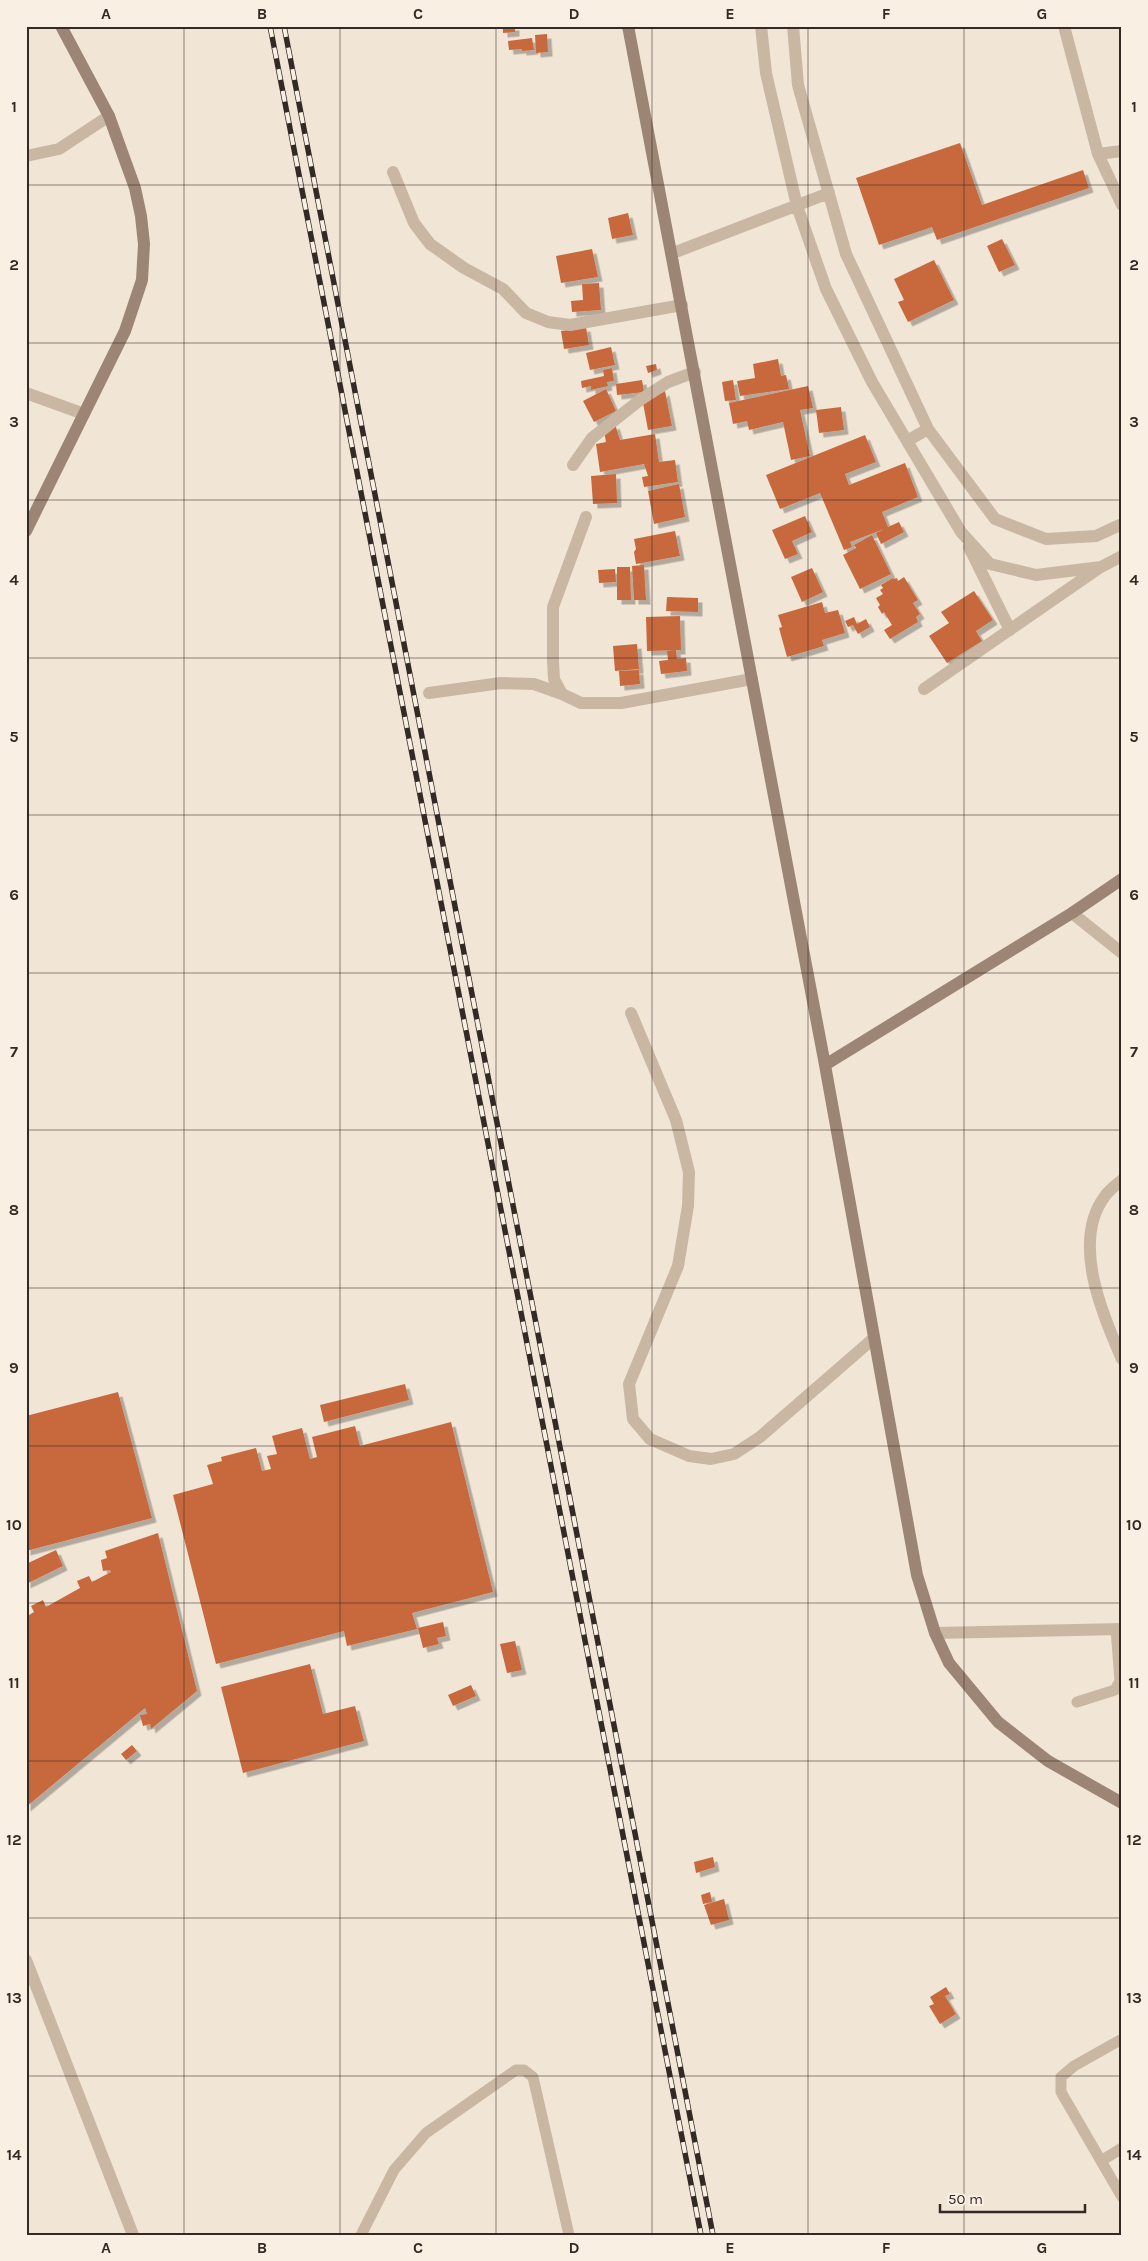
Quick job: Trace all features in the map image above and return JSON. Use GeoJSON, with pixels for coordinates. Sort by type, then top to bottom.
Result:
{"type":"FeatureCollection","features":[{"type":"Feature","properties":{"kind":"street"},"geometry":{"type":"LineString","coordinates":[[26,531],[125,330],[142,280],[144,244],[135,188],[109,116],[62,26]]}},
{"type":"Feature","properties":{"kind":"street"},"geometry":{"type":"LineString","coordinates":[[628,26],[825,1066],[917,1575],[934,1633],[949,1663],[998,1722],[1048,1761],[1122,1803]]}},
{"type":"Feature","properties":{"kind":"street"},"geometry":{"type":"LineString","coordinates":[[761,26],[766,72],[797,206],[826,289],[872,382],[961,532],[1010,630]]}},
{"type":"Feature","properties":{"kind":"street"},"geometry":{"type":"LineString","coordinates":[[793,26],[798,85],[846,254],[928,429],[995,519],[1046,539],[1096,536],[1122,524]]}},
{"type":"Feature","properties":{"kind":"street"},"geometry":{"type":"LineString","coordinates":[[1064,26],[1098,154],[1122,205]]}},
{"type":"Feature","properties":{"kind":"street"},"geometry":{"type":"LineString","coordinates":[[26,156],[59,149],[109,116]]}},
{"type":"Feature","properties":{"kind":"street"},"geometry":{"type":"LineString","coordinates":[[1098,154],[1122,151]]}},
{"type":"Feature","properties":{"kind":"street"},"geometry":{"type":"LineString","coordinates":[[393,172],[414,223],[430,244],[464,268],[503,290],[526,313],[548,322],[570,325],[682,305]]}},
{"type":"Feature","properties":{"kind":"street"},"geometry":{"type":"LineString","coordinates":[[672,253],[829,193]]}},
{"type":"Feature","properties":{"kind":"street"},"geometry":{"type":"LineString","coordinates":[[573,465],[592,438],[640,400],[668,382],[695,372]]}},
{"type":"Feature","properties":{"kind":"street"},"geometry":{"type":"LineString","coordinates":[[26,393],[84,414]]}},
{"type":"Feature","properties":{"kind":"street"},"geometry":{"type":"LineString","coordinates":[[907,441],[928,429]]}},
{"type":"Feature","properties":{"kind":"street"},"geometry":{"type":"LineString","coordinates":[[562,694],[554,679],[552,661],[553,608],[586,517]]}},
{"type":"Feature","properties":{"kind":"street"},"geometry":{"type":"LineString","coordinates":[[961,532],[990,564],[1036,575],[1101,567]]}},
{"type":"Feature","properties":{"kind":"street"},"geometry":{"type":"LineString","coordinates":[[924,689],[1101,567],[1122,556]]}},
{"type":"Feature","properties":{"kind":"street"},"geometry":{"type":"LineString","coordinates":[[429,694],[501,683],[534,684],[581,703],[621,702],[752,679]]}},
{"type":"Feature","properties":{"kind":"street"},"geometry":{"type":"LineString","coordinates":[[825,1066],[1072,913],[1122,879]]}},
{"type":"Feature","properties":{"kind":"street"},"geometry":{"type":"LineString","coordinates":[[1072,913],[1122,952]]}},
{"type":"Feature","properties":{"kind":"street"},"geometry":{"type":"LineString","coordinates":[[631,1012],[676,1120],[689,1172],[688,1206],[678,1266],[629,1384],[633,1419],[650,1439],[689,1456],[711,1459],[734,1454],[760,1437],[874,1338]]}},
{"type":"Feature","properties":{"kind":"street"},"geometry":{"type":"LineString","coordinates":[[1122,1180],[1105,1196],[1092,1223],[1091,1257],[1099,1304],[1122,1359]]}},
{"type":"Feature","properties":{"kind":"street"},"geometry":{"type":"LineString","coordinates":[[934,1633],[1119,1629]]}},
{"type":"Feature","properties":{"kind":"street"},"geometry":{"type":"LineString","coordinates":[[26,1960],[133,2235]]}},
{"type":"Feature","properties":{"kind":"lane"},"geometry":{"type":"LineString","coordinates":[[1077,1702],[1115,1690],[1120,1681],[1119,1629]]}},
{"type":"Feature","properties":{"kind":"lane"},"geometry":{"type":"LineString","coordinates":[[1122,2039],[1074,2066],[1061,2077],[1061,2092],[1122,2197]]}},
{"type":"Feature","properties":{"kind":"lane"},"geometry":{"type":"LineString","coordinates":[[361,2235],[394,2170],[426,2133],[516,2070],[524,2070],[533,2077],[568,2235]]}},
{"type":"Feature","properties":{"kind":"lane"},"geometry":{"type":"LineString","coordinates":[[1101,2161],[1122,2148]]}},
{"type":"Feature","properties":{"kind":"building"},"geometry":{"type":"Polygon","coordinates":[[[503,26],[515,26],[515,32],[503,33],[503,26]]]}},
{"type":"Feature","properties":{"kind":"building"},"geometry":{"type":"Polygon","coordinates":[[[547,34],[548,52],[536,53],[535,35],[547,34]]]}},
{"type":"Feature","properties":{"kind":"building"},"geometry":{"type":"Polygon","coordinates":[[[532,38],[534,50],[509,50],[508,41],[532,38]]]}},
{"type":"Feature","properties":{"kind":"building"},"geometry":{"type":"Polygon","coordinates":[[[960,143],[982,205],[1083,170],[1089,188],[937,240],[932,227],[879,245],[856,178],[960,143]]]}},
{"type":"Feature","properties":{"kind":"building"},"geometry":{"type":"Polygon","coordinates":[[[628,213],[633,235],[612,239],[608,218],[628,213]]]}},
{"type":"Feature","properties":{"kind":"building"},"geometry":{"type":"Polygon","coordinates":[[[1002,239],[1015,265],[999,272],[987,246],[1002,239]]]}},
{"type":"Feature","properties":{"kind":"building"},"geometry":{"type":"Polygon","coordinates":[[[592,249],[598,277],[561,283],[556,256],[592,249]]]}},
{"type":"Feature","properties":{"kind":"building"},"geometry":{"type":"Polygon","coordinates":[[[934,260],[954,300],[908,322],[898,302],[904,300],[894,279],[934,260]]]}},
{"type":"Feature","properties":{"kind":"building"},"geometry":{"type":"Polygon","coordinates":[[[599,283],[601,310],[572,312],[571,301],[583,300],[582,284],[599,283]]]}},
{"type":"Feature","properties":{"kind":"building"},"geometry":{"type":"Polygon","coordinates":[[[586,327],[589,345],[564,349],[561,331],[586,327]]]}},
{"type":"Feature","properties":{"kind":"building"},"geometry":{"type":"Polygon","coordinates":[[[611,347],[615,365],[590,370],[586,353],[611,347]]]}},
{"type":"Feature","properties":{"kind":"building"},"geometry":{"type":"Polygon","coordinates":[[[778,359],[781,376],[786,375],[789,389],[740,396],[737,381],[755,378],[753,364],[778,359]]]}},
{"type":"Feature","properties":{"kind":"building"},"geometry":{"type":"Polygon","coordinates":[[[656,364],[657,370],[648,373],[646,366],[656,364]]]}},
{"type":"Feature","properties":{"kind":"building"},"geometry":{"type":"Polygon","coordinates":[[[612,368],[614,381],[607,382],[608,386],[591,390],[591,386],[582,388],[581,381],[604,376],[603,370],[612,368]]]}},
{"type":"Feature","properties":{"kind":"building"},"geometry":{"type":"Polygon","coordinates":[[[642,380],[644,392],[617,395],[616,384],[642,380]]]}},
{"type":"Feature","properties":{"kind":"building"},"geometry":{"type":"Polygon","coordinates":[[[733,380],[736,400],[725,401],[722,382],[733,380]]]}},
{"type":"Feature","properties":{"kind":"building"},"geometry":{"type":"Polygon","coordinates":[[[808,386],[813,408],[800,410],[810,456],[791,460],[783,422],[749,430],[747,421],[733,424],[729,403],[808,386]]]}},
{"type":"Feature","properties":{"kind":"building"},"geometry":{"type":"Polygon","coordinates":[[[606,389],[616,411],[594,422],[583,401],[606,389]]]}},
{"type":"Feature","properties":{"kind":"building"},"geometry":{"type":"Polygon","coordinates":[[[665,391],[672,426],[648,430],[643,403],[665,391]]]}},
{"type":"Feature","properties":{"kind":"building"},"geometry":{"type":"Polygon","coordinates":[[[841,407],[844,430],[819,433],[816,410],[841,407]]]}},
{"type":"Feature","properties":{"kind":"building"},"geometry":{"type":"Polygon","coordinates":[[[615,424],[620,440],[655,434],[659,462],[675,460],[678,482],[644,487],[642,477],[648,476],[644,464],[600,472],[596,444],[606,442],[604,431],[615,424]]]}},
{"type":"Feature","properties":{"kind":"building"},"geometry":{"type":"Polygon","coordinates":[[[865,435],[876,462],[845,474],[849,485],[905,463],[918,497],[882,512],[888,527],[899,522],[904,532],[881,544],[876,533],[884,529],[850,542],[852,547],[844,550],[820,493],[780,509],[766,475],[865,435]]]}},
{"type":"Feature","properties":{"kind":"building"},"geometry":{"type":"Polygon","coordinates":[[[616,474],[617,503],[593,504],[591,476],[616,474]]]}},
{"type":"Feature","properties":{"kind":"building"},"geometry":{"type":"Polygon","coordinates":[[[679,484],[685,517],[654,524],[648,491],[679,484]]]}},
{"type":"Feature","properties":{"kind":"building"},"geometry":{"type":"Polygon","coordinates":[[[805,516],[812,532],[792,541],[798,554],[785,559],[772,530],[805,516]]]}},
{"type":"Feature","properties":{"kind":"building"},"geometry":{"type":"Polygon","coordinates":[[[675,531],[680,556],[636,564],[634,539],[675,531]]]}},
{"type":"Feature","properties":{"kind":"building"},"geometry":{"type":"Polygon","coordinates":[[[872,535],[891,574],[860,589],[843,555],[856,548],[854,545],[872,535]]]}},
{"type":"Feature","properties":{"kind":"building"},"geometry":{"type":"Polygon","coordinates":[[[644,565],[646,600],[634,600],[632,566],[644,565]]]}},
{"type":"Feature","properties":{"kind":"building"},"geometry":{"type":"Polygon","coordinates":[[[617,567],[630,567],[631,600],[617,600],[617,567]]]}},
{"type":"Feature","properties":{"kind":"building"},"geometry":{"type":"Polygon","coordinates":[[[812,568],[823,592],[802,602],[791,577],[812,568]]]}},
{"type":"Feature","properties":{"kind":"building"},"geometry":{"type":"Polygon","coordinates":[[[615,569],[616,582],[599,583],[598,570],[615,569]]]}},
{"type":"Feature","properties":{"kind":"building"},"geometry":{"type":"Polygon","coordinates":[[[904,577],[918,600],[913,603],[920,614],[916,617],[918,622],[890,639],[884,630],[892,625],[884,612],[882,614],[876,598],[883,594],[880,590],[883,588],[881,585],[893,578],[897,578],[898,581],[904,577]]]}},
{"type":"Feature","properties":{"kind":"building"},"geometry":{"type":"Polygon","coordinates":[[[974,591],[993,620],[976,631],[982,641],[947,663],[929,636],[949,623],[941,612],[974,591]]]}},
{"type":"Feature","properties":{"kind":"building"},"geometry":{"type":"Polygon","coordinates":[[[667,597],[698,598],[698,612],[666,611],[667,597]]]}},
{"type":"Feature","properties":{"kind":"building"},"geometry":{"type":"Polygon","coordinates":[[[822,602],[825,613],[838,610],[845,633],[822,640],[824,646],[787,657],[779,628],[782,627],[778,615],[822,602]]]}},
{"type":"Feature","properties":{"kind":"building"},"geometry":{"type":"Polygon","coordinates":[[[680,616],[681,650],[647,651],[646,617],[680,616]]]}},
{"type":"Feature","properties":{"kind":"building"},"geometry":{"type":"Polygon","coordinates":[[[854,617],[857,624],[866,619],[870,627],[858,634],[853,625],[848,627],[845,621],[854,617]]]}},
{"type":"Feature","properties":{"kind":"building"},"geometry":{"type":"Polygon","coordinates":[[[637,644],[639,669],[615,671],[613,646],[637,644]]]}},
{"type":"Feature","properties":{"kind":"building"},"geometry":{"type":"Polygon","coordinates":[[[676,650],[677,659],[686,658],[687,671],[661,674],[659,661],[668,660],[667,651],[676,650]]]}},
{"type":"Feature","properties":{"kind":"building"},"geometry":{"type":"Polygon","coordinates":[[[639,670],[640,684],[620,686],[619,671],[639,670]]]}},
{"type":"Feature","properties":{"kind":"building"},"geometry":{"type":"Polygon","coordinates":[[[405,1384],[409,1400],[324,1422],[320,1405],[405,1384]]]}},
{"type":"Feature","properties":{"kind":"building"},"geometry":{"type":"Polygon","coordinates":[[[118,1392],[152,1518],[26,1551],[26,1416],[118,1392]]]}},
{"type":"Feature","properties":{"kind":"building"},"geometry":{"type":"Polygon","coordinates":[[[451,1422],[493,1592],[412,1613],[417,1629],[347,1646],[344,1631],[216,1664],[173,1495],[213,1484],[207,1465],[222,1461],[221,1457],[256,1448],[262,1471],[271,1469],[267,1456],[277,1454],[272,1436],[302,1428],[310,1459],[317,1457],[312,1437],[355,1426],[360,1446],[451,1422]]]}},
{"type":"Feature","properties":{"kind":"building"},"geometry":{"type":"Polygon","coordinates":[[[158,1533],[197,1691],[151,1729],[150,1724],[143,1726],[140,1715],[147,1714],[145,1708],[26,1807],[26,1617],[34,1612],[31,1606],[43,1600],[46,1607],[80,1588],[77,1581],[89,1576],[92,1582],[111,1572],[110,1570],[103,1571],[101,1560],[107,1558],[105,1551],[158,1533]]]}},
{"type":"Feature","properties":{"kind":"building"},"geometry":{"type":"Polygon","coordinates":[[[56,1550],[63,1566],[26,1584],[26,1564],[56,1550]]]}},
{"type":"Feature","properties":{"kind":"building"},"geometry":{"type":"Polygon","coordinates":[[[443,1622],[446,1636],[437,1638],[439,1644],[423,1648],[418,1628],[443,1622]]]}},
{"type":"Feature","properties":{"kind":"building"},"geometry":{"type":"Polygon","coordinates":[[[515,1641],[522,1670],[507,1673],[500,1644],[515,1641]]]}},
{"type":"Feature","properties":{"kind":"building"},"geometry":{"type":"Polygon","coordinates":[[[310,1664],[323,1714],[355,1706],[364,1741],[243,1773],[221,1687],[310,1664]]]}},
{"type":"Feature","properties":{"kind":"building"},"geometry":{"type":"Polygon","coordinates":[[[471,1685],[476,1696],[453,1706],[448,1695],[471,1685]]]}},
{"type":"Feature","properties":{"kind":"building"},"geometry":{"type":"Polygon","coordinates":[[[132,1745],[137,1751],[126,1760],[121,1754],[132,1745]]]}},
{"type":"Feature","properties":{"kind":"building"},"geometry":{"type":"Polygon","coordinates":[[[713,1857],[715,1867],[696,1873],[694,1862],[713,1857]]]}},
{"type":"Feature","properties":{"kind":"building"},"geometry":{"type":"Polygon","coordinates":[[[710,1892],[712,1902],[703,1904],[701,1895],[710,1892]]]}},
{"type":"Feature","properties":{"kind":"building"},"geometry":{"type":"Polygon","coordinates":[[[724,1899],[729,1920],[711,1925],[704,1905],[724,1899]]]}},
{"type":"Feature","properties":{"kind":"building"},"geometry":{"type":"Polygon","coordinates":[[[946,1987],[950,1994],[945,1996],[956,2014],[940,2024],[929,2006],[934,2004],[930,1997],[946,1987]]]}},
{"type":"Feature","properties":{"kind":"railway"},"geometry":{"type":"LineString","coordinates":[[270,26],[701,2235]]}},
{"type":"Feature","properties":{"kind":"railway"},"geometry":{"type":"LineString","coordinates":[[284,26],[713,2235]]}}]}
